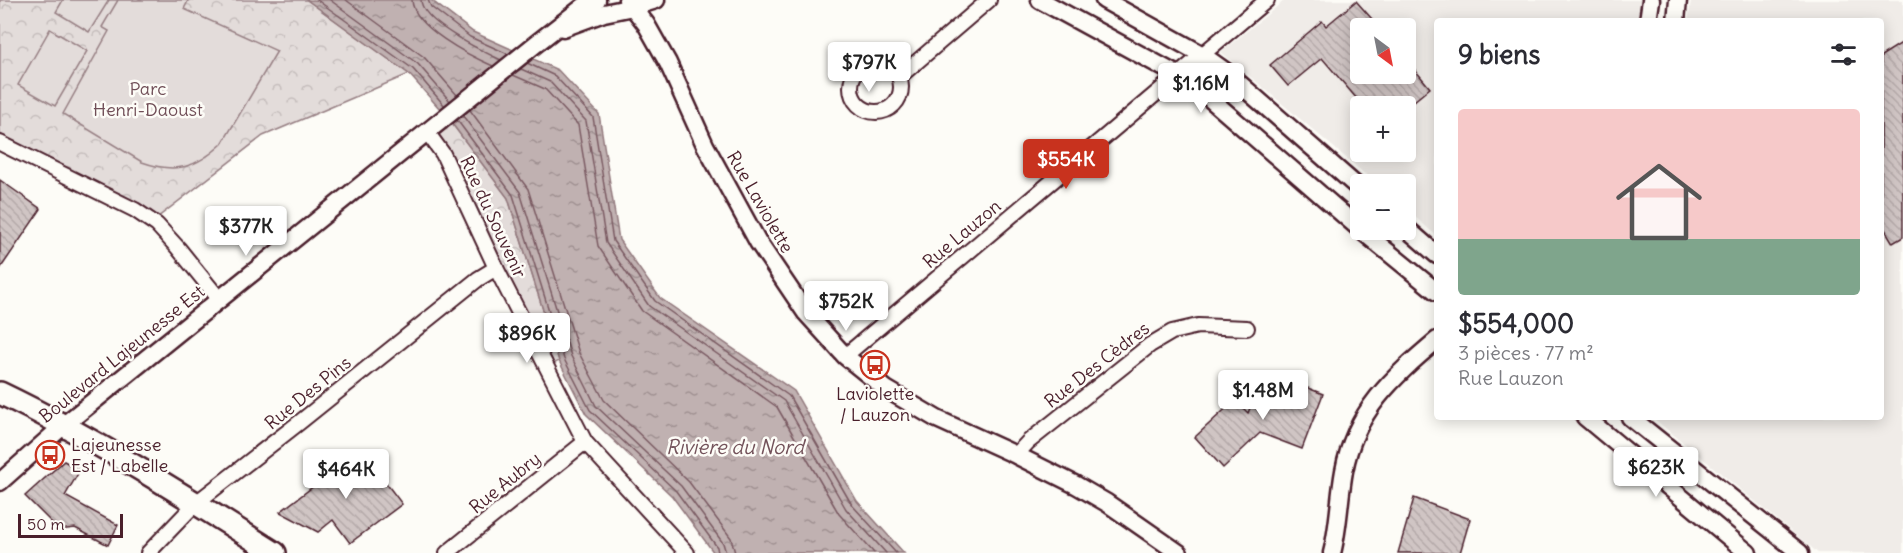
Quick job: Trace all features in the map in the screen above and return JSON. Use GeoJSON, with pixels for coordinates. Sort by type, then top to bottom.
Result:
{"type":"FeatureCollection","features":[{"type":"Feature","properties":{"kind":"main road"},"geometry":{"type":"LineString","coordinates":[[0,393],[64,425],[276,553]]}},
{"type":"Feature","properties":{"kind":"main road"},"geometry":{"type":"LineString","coordinates":[[0,403],[28,406]]}},
{"type":"Feature","properties":{"kind":"street"},"geometry":{"type":"LineString","coordinates":[[544,37],[571,0]]}},
{"type":"Feature","properties":{"kind":"street","name":"Boulevard Lajeunesse Est"},"geometry":{"type":"LineString","coordinates":[[0,482],[64,425],[544,37],[583,7],[597,0]]}},
{"type":"Feature","properties":{"kind":"street","name":"Boulevard Lajeunesse Est"},"geometry":{"type":"LineString","coordinates":[[544,37],[630,4],[656,0]]}},
{"type":"Feature","properties":{"kind":"street"},"geometry":{"type":"LineString","coordinates":[[899,77],[989,0]]}},
{"type":"Feature","properties":{"kind":"street"},"geometry":{"type":"LineString","coordinates":[[1040,0],[1192,83],[1350,219]]}},
{"type":"Feature","properties":{"kind":"street"},"geometry":{"type":"LineString","coordinates":[[1104,0],[1201,54],[1225,71],[1350,180]]}},
{"type":"Feature","properties":{"kind":"street","name":"Rue Lauzon"},"geometry":{"type":"LineString","coordinates":[[845,356],[1267,0]]}},
{"type":"Feature","properties":{"kind":"street"},"geometry":{"type":"LineString","coordinates":[[1648,18],[1651,0]]}},
{"type":"Feature","properties":{"kind":"street"},"geometry":{"type":"LineString","coordinates":[[1676,18],[1678,0]]}},
{"type":"Feature","properties":{"kind":"street","name":"Rue Laviolette"},"geometry":{"type":"LineString","coordinates":[[630,4],[646,24],[668,63],[705,145],[758,242],[806,312],[845,356],[886,389],[937,419],[1016,455],[1107,503],[1179,553]]}},
{"type":"Feature","properties":{"kind":"street","name":"Rue du Souvenir"},"geometry":{"type":"LineString","coordinates":[[427,132],[443,154],[496,268],[585,442],[687,553]]}},
{"type":"Feature","properties":{"kind":"street"},"geometry":{"type":"LineString","coordinates":[[0,143],[135,210],[156,225],[178,248],[220,300]]}},
{"type":"Feature","properties":{"kind":"street"},"geometry":{"type":"LineString","coordinates":[[1416,237],[1434,252]]}},
{"type":"Feature","properties":{"kind":"street"},"geometry":{"type":"LineString","coordinates":[[1374,240],[1434,290]]}},
{"type":"Feature","properties":{"kind":"street","name":"Rue Des Pins"},"geometry":{"type":"LineString","coordinates":[[148,553],[196,503],[469,286],[496,268]]}},
{"type":"Feature","properties":{"kind":"street","name":"Rue Des Cèdres"},"geometry":{"type":"LineString","coordinates":[[1016,455],[1028,442],[1140,353],[1172,332],[1198,326],[1247,328]]}},
{"type":"Feature","properties":{"kind":"street"},"geometry":{"type":"LineString","coordinates":[[1332,553],[1343,472],[1350,445],[1359,424],[1388,383],[1434,343]]}},
{"type":"Feature","properties":{"kind":"street"},"geometry":{"type":"LineString","coordinates":[[1589,420],[1748,553]]}},
{"type":"Feature","properties":{"kind":"street"},"geometry":{"type":"LineString","coordinates":[[1634,420],[1800,553]]}},
{"type":"Feature","properties":{"kind":"street","name":"Rue Aubry"},"geometry":{"type":"LineString","coordinates":[[447,553],[585,442]]}},
{"type":"Feature","properties":{"kind":"shaded area"},"geometry":{"type":"Polygon","coordinates":[[[1285,0],[1642,0],[1641,18],[1434,18],[1434,233],[1416,218],[1416,174],[1365,174],[1351,162],[1416,162],[1416,96],[1350,96],[1350,161],[1221,52],[1285,0]]]}},
{"type":"Feature","properties":{"kind":"shaded area"},"geometry":{"type":"Polygon","coordinates":[[[1691,0],[1903,0],[1903,553],[1818,553],[1656,420],[1884,420],[1884,18],[1688,18],[1691,0]]]}},
{"type":"Feature","properties":{"kind":"green space","name":"Parc Henri-Daoust"},"geometry":{"type":"Polygon","coordinates":[[[0,0],[307,0],[409,74],[263,136],[158,217],[0,134],[0,0]]]}},
{"type":"Feature","properties":{"kind":"green space"},"geometry":{"type":"Polygon","coordinates":[[[63,0],[109,0],[89,32],[56,12],[63,0]]]}},
{"type":"Feature","properties":{"kind":"green space"},"geometry":{"type":"Polygon","coordinates":[[[118,0],[186,0],[188,1],[184,9],[277,51],[222,144],[203,159],[175,168],[154,166],[142,162],[63,114],[109,31],[102,27],[118,0]]]}},
{"type":"Feature","properties":{"kind":"green space"},"geometry":{"type":"Polygon","coordinates":[[[50,29],[87,51],[55,106],[18,85],[50,29]]]}},
{"type":"Feature","properties":{"kind":"green space"},"geometry":{"type":"Polygon","coordinates":[[[447,117],[508,198],[559,361],[547,368],[427,132],[447,117]]]}},
{"type":"Feature","properties":{"kind":"water","name":"Rivière du Nord"},"geometry":{"type":"Polygon","coordinates":[[[307,0],[431,0],[473,32],[558,70],[599,114],[619,240],[660,298],[794,391],[857,501],[904,553],[714,553],[672,496],[586,414],[559,361],[508,198],[447,117],[409,74],[307,0]]]}},
{"type":"Feature","properties":{"kind":"building"},"geometry":{"type":"Polygon","coordinates":[[[1356,1],[1371,18],[1350,18],[1350,84],[1416,84],[1416,71],[1430,88],[1416,99],[1416,96],[1354,96],[1322,58],[1288,86],[1270,65],[1322,21],[1326,26],[1356,1]]]}},
{"type":"Feature","properties":{"kind":"building"},"geometry":{"type":"Polygon","coordinates":[[[1903,42],[1903,237],[1893,243],[1884,228],[1884,54],[1903,42]]]}},
{"type":"Feature","properties":{"kind":"building"},"geometry":{"type":"Polygon","coordinates":[[[0,180],[41,209],[0,269],[0,180]]]}},
{"type":"Feature","properties":{"kind":"building"},"geometry":{"type":"Polygon","coordinates":[[[1280,377],[1323,394],[1302,449],[1260,433],[1223,468],[1195,437],[1235,400],[1248,413],[1257,390],[1273,396],[1280,377]]]}},
{"type":"Feature","properties":{"kind":"building"},"geometry":{"type":"Polygon","coordinates":[[[361,450],[402,504],[350,543],[333,520],[318,532],[280,512],[361,450]]]}},
{"type":"Feature","properties":{"kind":"building"},"geometry":{"type":"Polygon","coordinates":[[[64,461],[80,470],[65,496],[118,525],[108,545],[75,528],[59,530],[25,496],[64,461]]]}},
{"type":"Feature","properties":{"kind":"building"},"geometry":{"type":"Polygon","coordinates":[[[1414,498],[1470,519],[1460,553],[1398,553],[1414,498]]]}},
{"type":"Feature","properties":{"kind":"place","name":"Laviolette / Lauzon"},"geometry":{"type":"Point","coordinates":[875,365]}},
{"type":"Feature","properties":{"kind":"place","name":"Lajeunesse Est / Labelle"},"geometry":{"type":"Point","coordinates":[50,455]}}]}
